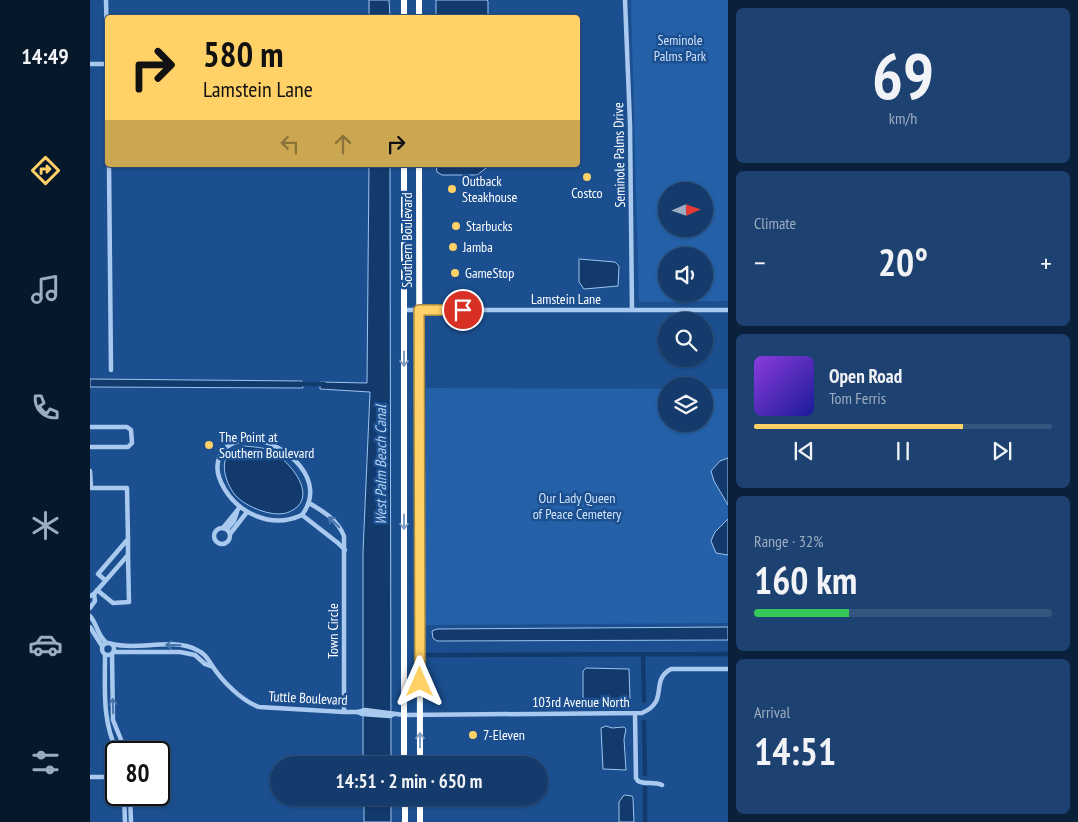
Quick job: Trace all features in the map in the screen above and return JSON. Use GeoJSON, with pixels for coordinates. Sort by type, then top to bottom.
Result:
{"type":"FeatureCollection","features":[{"type":"Feature","properties":{"kind":"highway"},"geometry":{"type":"LineString","coordinates":[[404,0],[404,15]]}},
{"type":"Feature","properties":{"kind":"highway"},"geometry":{"type":"LineString","coordinates":[[419,0],[419,15]]}},
{"type":"Feature","properties":{"kind":"highway","name":"Southern Boulevard"},"geometry":{"type":"LineString","coordinates":[[404,167],[404,756]]}},
{"type":"Feature","properties":{"kind":"highway","name":"Southern Boulevard"},"geometry":{"type":"LineString","coordinates":[[419,167],[420,756]]}},
{"type":"Feature","properties":{"kind":"highway"},"geometry":{"type":"LineString","coordinates":[[404,806],[405,822]]}},
{"type":"Feature","properties":{"kind":"highway"},"geometry":{"type":"LineString","coordinates":[[420,806],[420,822]]}},
{"type":"Feature","properties":{"kind":"street"},"geometry":{"type":"LineString","coordinates":[[106,0],[106,15]]}},
{"type":"Feature","properties":{"kind":"street","name":"Seminole Palms Drive"},"geometry":{"type":"LineString","coordinates":[[625,0],[630,124],[632,310]]}},
{"type":"Feature","properties":{"kind":"street"},"geometry":{"type":"LineString","coordinates":[[90,64],[105,64]]}},
{"type":"Feature","properties":{"kind":"street"},"geometry":{"type":"LineString","coordinates":[[109,167],[111,370]]}},
{"type":"Feature","properties":{"kind":"street","name":"Lamstein Lane"},"geometry":{"type":"LineString","coordinates":[[404,310],[728,310]]}},
{"type":"Feature","properties":{"kind":"street"},"geometry":{"type":"LineString","coordinates":[[90,427],[127,427],[131,430],[132,443],[128,446],[90,447]]}},
{"type":"Feature","properties":{"kind":"street"},"geometry":{"type":"LineString","coordinates":[[242,440],[264,441],[281,449],[299,465],[309,482],[309,503],[302,515],[274,522],[238,509],[222,485],[217,469],[221,453],[226,446],[242,440]]}},
{"type":"Feature","properties":{"kind":"street"},"geometry":{"type":"LineString","coordinates":[[90,471],[91,488],[127,488],[129,602],[113,603],[94,593]]}},
{"type":"Feature","properties":{"kind":"street","name":"Town Circle"},"geometry":{"type":"LineString","coordinates":[[309,503],[340,526],[344,536],[344,712]]}},
{"type":"Feature","properties":{"kind":"street"},"geometry":{"type":"LineString","coordinates":[[238,509],[234,521],[226,530],[246,512]]}},
{"type":"Feature","properties":{"kind":"street"},"geometry":{"type":"LineString","coordinates":[[302,515],[345,550]]}},
{"type":"Feature","properties":{"kind":"street"},"geometry":{"type":"LineString","coordinates":[[105,580],[98,574],[128,539]]}},
{"type":"Feature","properties":{"kind":"street"},"geometry":{"type":"LineString","coordinates":[[122,741],[113,720],[112,653],[114,648],[100,637],[95,622],[90,616],[90,609],[95,601],[94,593],[128,555]]}},
{"type":"Feature","properties":{"kind":"street"},"geometry":{"type":"LineString","coordinates":[[90,627],[102,646],[102,651],[105,655],[106,719],[112,741]]}},
{"type":"Feature","properties":{"kind":"street"},"geometry":{"type":"LineString","coordinates":[[102,646],[110,644]]}},
{"type":"Feature","properties":{"kind":"street","name":"Tuttle Boulevard"},"geometry":{"type":"LineString","coordinates":[[110,644],[179,645],[189,647],[204,654],[238,696],[250,704],[259,707],[358,712],[390,716],[394,714],[404,715]]}},
{"type":"Feature","properties":{"kind":"street","name":"Tuttle Boulevard"},"geometry":{"type":"LineString","coordinates":[[112,653],[180,652],[195,656],[205,664],[213,667]]}},
{"type":"Feature","properties":{"kind":"street"},"geometry":{"type":"LineString","coordinates":[[105,655],[112,653]]}},
{"type":"Feature","properties":{"kind":"street","name":"103rd Avenue North"},"geometry":{"type":"LineString","coordinates":[[404,715],[635,714],[649,710],[659,700],[660,681],[663,673],[671,669],[728,668]]}},
{"type":"Feature","properties":{"kind":"street"},"geometry":{"type":"LineString","coordinates":[[635,714],[636,778],[641,783],[656,782],[662,785]]}},
{"type":"Feature","properties":{"kind":"street"},"geometry":{"type":"LineString","coordinates":[[90,777],[105,777]]}},
{"type":"Feature","properties":{"kind":"street"},"geometry":{"type":"LineString","coordinates":[[124,806],[125,822]]}},
{"type":"Feature","properties":{"kind":"street"},"geometry":{"type":"LineString","coordinates":[[130,806],[131,822]]}},
{"type":"Feature","properties":{"kind":"green space","name":"Seminole Palms Park"},"geometry":{"type":"Polygon","coordinates":[[[631,0],[728,0],[728,301],[713,301],[713,247],[658,247],[658,302],[639,302],[631,0]]]}},
{"type":"Feature","properties":{"kind":"green space","name":"Our Lady Queen of Peace Cemetery"},"geometry":{"type":"Polygon","coordinates":[[[426,388],[658,389],[658,432],[713,432],[713,389],[728,389],[728,623],[425,625],[426,388]]]}},
{"type":"Feature","properties":{"kind":"water"},"geometry":{"type":"Polygon","coordinates":[[[369,0],[389,0],[390,15],[369,15],[369,0]]]}},
{"type":"Feature","properties":{"kind":"water"},"geometry":{"type":"Polygon","coordinates":[[[436,0],[488,1],[488,15],[436,15],[436,0]]]}},
{"type":"Feature","properties":{"kind":"water","name":"West Palm Beach Canal"},"geometry":{"type":"Polygon","coordinates":[[[369,167],[390,167],[391,756],[363,756],[363,552],[370,392],[320,389],[320,382],[367,383],[369,167]]]}},
{"type":"Feature","properties":{"kind":"water"},"geometry":{"type":"Polygon","coordinates":[[[436,167],[487,167],[477,175],[442,175],[437,172],[436,167]]]}},
{"type":"Feature","properties":{"kind":"water"},"geometry":{"type":"Polygon","coordinates":[[[579,259],[615,262],[619,266],[618,286],[584,289],[579,282],[579,259]]]}},
{"type":"Feature","properties":{"kind":"water"},"geometry":{"type":"Polygon","coordinates":[[[90,379],[302,381],[303,388],[90,387],[90,379]]]}},
{"type":"Feature","properties":{"kind":"water"},"geometry":{"type":"Polygon","coordinates":[[[243,446],[270,450],[287,463],[299,479],[302,488],[303,496],[300,504],[287,513],[273,514],[253,507],[236,496],[227,481],[224,469],[229,453],[243,446]]]}},
{"type":"Feature","properties":{"kind":"water"},"geometry":{"type":"Polygon","coordinates":[[[728,458],[728,505],[714,481],[711,471],[720,461],[728,458]]]}},
{"type":"Feature","properties":{"kind":"water"},"geometry":{"type":"Polygon","coordinates":[[[728,519],[728,555],[716,553],[711,541],[715,532],[728,519]]]}},
{"type":"Feature","properties":{"kind":"water"},"geometry":{"type":"Polygon","coordinates":[[[728,627],[728,640],[437,641],[433,638],[432,631],[437,629],[728,627]]]}},
{"type":"Feature","properties":{"kind":"water"},"geometry":{"type":"Polygon","coordinates":[[[586,668],[629,669],[630,699],[585,699],[583,697],[583,671],[586,668]]]}},
{"type":"Feature","properties":{"kind":"water"},"geometry":{"type":"Polygon","coordinates":[[[606,726],[612,728],[624,727],[626,729],[624,739],[626,770],[603,769],[601,728],[606,726]]]}},
{"type":"Feature","properties":{"kind":"water"},"geometry":{"type":"Polygon","coordinates":[[[624,795],[632,796],[633,798],[634,822],[619,822],[619,802],[624,795]]]}},
{"type":"Feature","properties":{"kind":"water"},"geometry":{"type":"Polygon","coordinates":[[[364,806],[391,806],[391,822],[364,822],[364,806]]]}},
{"type":"Feature","properties":{"kind":"waterway"},"geometry":{"type":"LineString","coordinates":[[297,384],[324,384]]}},
{"type":"Feature","properties":{"kind":"waterway"},"geometry":{"type":"LineString","coordinates":[[643,654],[644,701]]}},
{"type":"Feature","properties":{"kind":"waterway"},"geometry":{"type":"LineString","coordinates":[[428,655],[728,654]]}},
{"type":"Feature","properties":{"kind":"waterway"},"geometry":{"type":"LineString","coordinates":[[644,722],[645,774]]}},
{"type":"Feature","properties":{"kind":"waterway"},"geometry":{"type":"LineString","coordinates":[[645,788],[645,822]]}},
{"type":"Feature","properties":{"kind":"place","name":"Costco"},"geometry":{"type":"Point","coordinates":[587,177]}},
{"type":"Feature","properties":{"kind":"place","name":"Outback Steakhouse"},"geometry":{"type":"Point","coordinates":[452,189]}},
{"type":"Feature","properties":{"kind":"place","name":"Starbucks"},"geometry":{"type":"Point","coordinates":[456,226]}},
{"type":"Feature","properties":{"kind":"place","name":"Jamba"},"geometry":{"type":"Point","coordinates":[453,247]}},
{"type":"Feature","properties":{"kind":"place","name":"GameStop"},"geometry":{"type":"Point","coordinates":[455,273]}},
{"type":"Feature","properties":{"kind":"place","name":"The Point at Southern Boulevard"},"geometry":{"type":"Point","coordinates":[209,445]}},
{"type":"Feature","properties":{"kind":"place","name":"7-Eleven"},"geometry":{"type":"Point","coordinates":[473,735]}},
{"type":"Feature","properties":{"kind":"route"},"geometry":{"type":"LineString","coordinates":[[420,682],[419,310],[463,310]]}}]}
